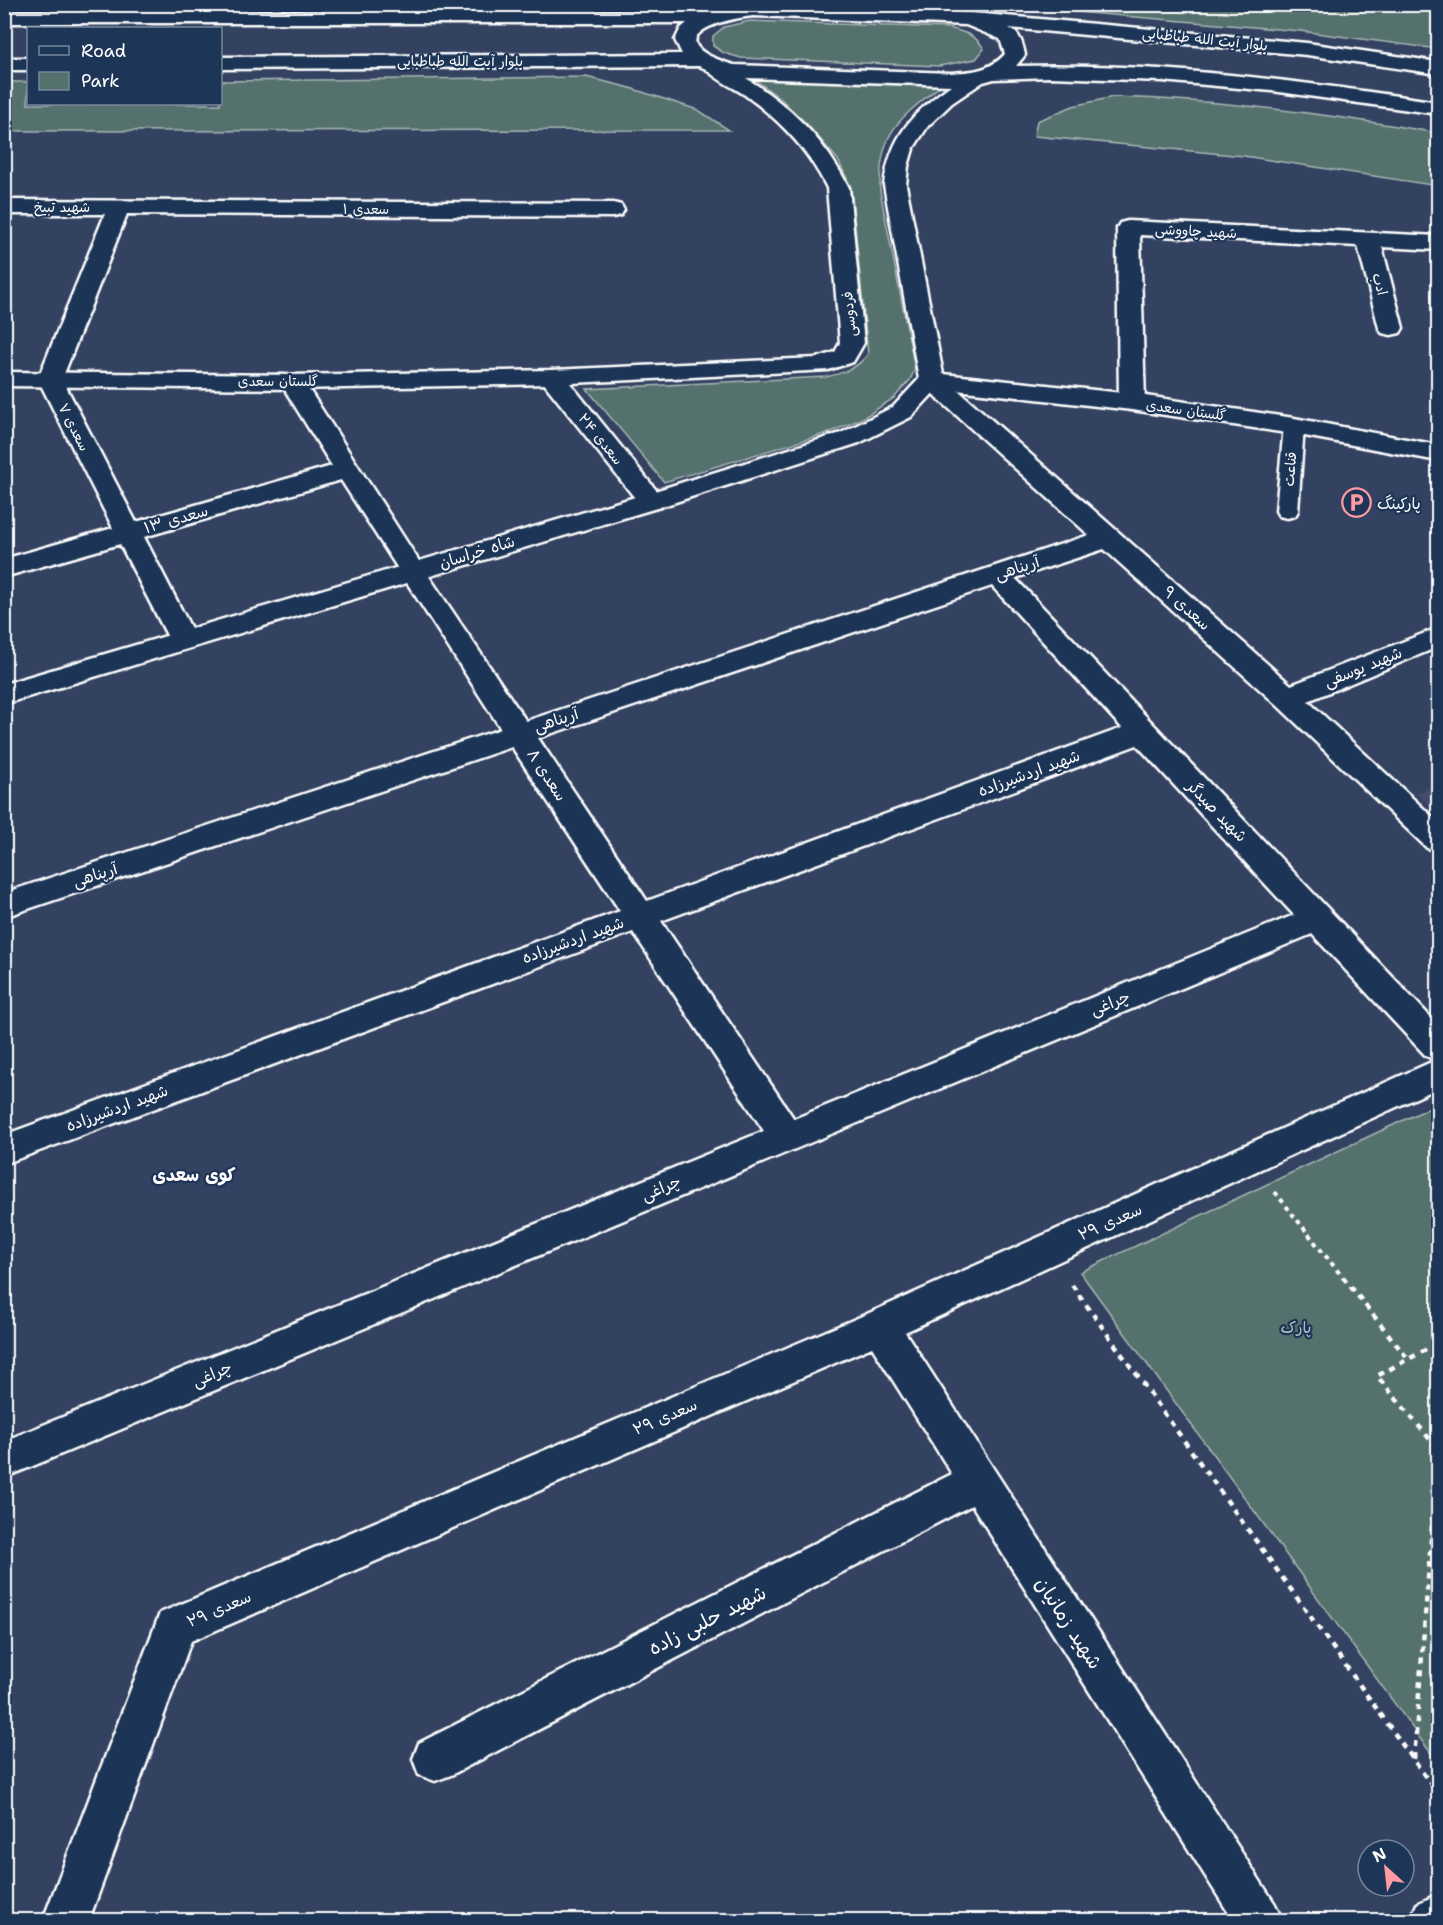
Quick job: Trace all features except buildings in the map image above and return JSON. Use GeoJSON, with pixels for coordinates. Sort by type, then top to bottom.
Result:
{"type":"FeatureCollection","features":[{"type":"Feature","properties":{"kind":"street"},"geometry":{"type":"LineString","coordinates":[[867,4],[916,15]]}},
{"type":"Feature","properties":{"kind":"street","name":"بلوار آیت الله طباطبایی"},"geometry":{"type":"LineString","coordinates":[[707,63],[689,51],[686,41],[689,31],[712,17],[741,8],[970,19],[1307,49],[1438,68]]}},
{"type":"Feature","properties":{"kind":"street","name":"بلوار آیت الله طباطبایی"},"geometry":{"type":"LineString","coordinates":[[4,17],[712,17]]}},
{"type":"Feature","properties":{"kind":"street","name":"بلوار آیت الله طباطبایی"},"geometry":{"type":"LineString","coordinates":[[970,19],[1008,35],[1014,44],[1015,55],[1008,65],[985,76]]}},
{"type":"Feature","properties":{"kind":"street","name":"بلوار آیت الله طباطبایی"},"geometry":{"type":"LineString","coordinates":[[222,63],[707,63],[734,71],[985,76],[1080,71],[1218,79],[1293,87],[1438,108]]}},
{"type":"Feature","properties":{"kind":"street","name":"فردوسی"},"geometry":{"type":"LineString","coordinates":[[552,377],[819,366],[844,357],[852,343],[838,188],[829,167],[814,146],[780,111],[751,89],[707,63]]}},
{"type":"Feature","properties":{"kind":"street"},"geometry":{"type":"LineString","coordinates":[[4,64],[27,64]]}},
{"type":"Feature","properties":{"kind":"street"},"geometry":{"type":"LineString","coordinates":[[932,380],[895,185],[896,165],[902,146],[926,114],[985,76]]}},
{"type":"Feature","properties":{"kind":"street","name":"شهید تبیخ"},"geometry":{"type":"LineString","coordinates":[[4,207],[119,207]]}},
{"type":"Feature","properties":{"kind":"street"},"geometry":{"type":"LineString","coordinates":[[50,379],[119,207]]}},
{"type":"Feature","properties":{"kind":"street","name":"سعدی ۱"},"geometry":{"type":"LineString","coordinates":[[119,207],[613,210]]}},
{"type":"Feature","properties":{"kind":"street","name":"شهید چاووشی"},"geometry":{"type":"LineString","coordinates":[[1132,402],[1128,228],[1438,243]]}},
{"type":"Feature","properties":{"kind":"street","name":"ادب"},"geometry":{"type":"LineString","coordinates":[[1368,239],[1391,328]]}},
{"type":"Feature","properties":{"kind":"street","name":"گلستان سعدی"},"geometry":{"type":"LineString","coordinates":[[4,379],[292,382],[552,377]]}},
{"type":"Feature","properties":{"kind":"street","name":"سعدی ۲۴"},"geometry":{"type":"LineString","coordinates":[[552,377],[651,501]]}},
{"type":"Feature","properties":{"kind":"street","name":"سعدی ۷"},"geometry":{"type":"LineString","coordinates":[[50,379],[183,640]]}},
{"type":"Feature","properties":{"kind":"street","name":"گلستان سعدی"},"geometry":{"type":"LineString","coordinates":[[932,380],[1132,402],[1294,426],[1438,453]]}},
{"type":"Feature","properties":{"kind":"street","name":"شاه خراسان"},"geometry":{"type":"LineString","coordinates":[[4,694],[651,501],[850,438],[902,412],[932,380]]}},
{"type":"Feature","properties":{"kind":"street","name":"سعدی ۹"},"geometry":{"type":"LineString","coordinates":[[932,380],[1287,698],[1438,840]]}},
{"type":"Feature","properties":{"kind":"street","name":"سعدی ۸"},"geometry":{"type":"LineString","coordinates":[[292,382],[412,572],[786,1136]]}},
{"type":"Feature","properties":{"kind":"street","name":"سعدی ۱۳"},"geometry":{"type":"LineString","coordinates":[[4,568],[348,470]]}},
{"type":"Feature","properties":{"kind":"street","name":"آرپناهی"},"geometry":{"type":"LineString","coordinates":[[4,905],[1108,538]]}},
{"type":"Feature","properties":{"kind":"street","name":"شهید صیدگر"},"geometry":{"type":"LineString","coordinates":[[997,574],[1438,1047]]}},
{"type":"Feature","properties":{"kind":"street","name":"شهید یوسفی"},"geometry":{"type":"LineString","coordinates":[[1287,698],[1438,637]]}},
{"type":"Feature","properties":{"kind":"street","name":"شهید اردشیرزاده"},"geometry":{"type":"LineString","coordinates":[[4,1150],[1142,732]]}},
{"type":"Feature","properties":{"kind":"street","name":"چراغی"},"geometry":{"type":"LineString","coordinates":[[4,1460],[1318,918]]}},
{"type":"Feature","properties":{"kind":"street","name":"سعدی ۲۹"},"geometry":{"type":"LineString","coordinates":[[66,1920],[175,1628],[880,1326],[1438,1073]]}},
{"type":"Feature","properties":{"kind":"street","name":"شهید زمانیان"},"geometry":{"type":"LineString","coordinates":[[880,1326],[1259,1920]]}},
{"type":"Feature","properties":{"kind":"street","name":"شهید حلبی زاده"},"geometry":{"type":"LineString","coordinates":[[435,1759],[978,1481]]}},
{"type":"Feature","properties":{"kind":"street"},"geometry":{"type":"LineString","coordinates":[[1433,1920],[1438,1917]]}},
{"type":"Feature","properties":{"kind":"lane","name":"قناعت"},"geometry":{"type":"LineString","coordinates":[[1287,512],[1294,426]]}},
{"type":"Feature","properties":{"kind":"path"},"geometry":{"type":"LineString","coordinates":[[1248,1159],[1408,1359]]}},
{"type":"Feature","properties":{"kind":"path"},"geometry":{"type":"LineString","coordinates":[[1047,1250],[1438,1794]]}},
{"type":"Feature","properties":{"kind":"path"},"geometry":{"type":"LineString","coordinates":[[1414,1760],[1438,1449],[1377,1376],[1431,1347],[1438,1355]]}},
{"type":"Feature","properties":{"kind":"shaded area"},"geometry":{"type":"Polygon","coordinates":[[[1438,783],[1438,813],[1416,793],[1438,783]]]}},
{"type":"Feature","properties":{"kind":"green space"},"geometry":{"type":"Polygon","coordinates":[[[995,5],[1438,5],[1438,49],[1300,31],[995,5]]]}},
{"type":"Feature","properties":{"kind":"green space"},"geometry":{"type":"Polygon","coordinates":[[[750,21],[948,28],[973,37],[984,49],[976,59],[939,66],[741,58],[724,53],[713,46],[713,36],[724,27],[750,21]]]}},
{"type":"Feature","properties":{"kind":"green space"},"geometry":{"type":"Polygon","coordinates":[[[586,77],[627,87],[698,110],[729,130],[5,131],[5,82],[27,82],[27,105],[222,105],[222,81],[586,77]]]}},
{"type":"Feature","properties":{"kind":"green space"},"geometry":{"type":"Polygon","coordinates":[[[754,79],[940,86],[912,109],[894,130],[887,141],[881,171],[880,191],[915,369],[910,380],[894,398],[863,418],[831,432],[664,482],[587,389],[826,377],[849,370],[868,354],[851,187],[838,160],[807,124],[781,99],[754,79]]]}},
{"type":"Feature","properties":{"kind":"green space"},"geometry":{"type":"Polygon","coordinates":[[[1113,97],[1195,101],[1276,109],[1438,133],[1438,186],[1244,156],[1034,136],[1037,121],[1073,106],[1113,97]]]}},
{"type":"Feature","properties":{"kind":"green space","name":"پارک"},"geometry":{"type":"Polygon","coordinates":[[[1438,1104],[1438,1763],[1080,1272],[1438,1104]]]}},
{"type":"Feature","properties":{"kind":"place","name":"پارکینگ"},"geometry":{"type":"Point","coordinates":[1356,503]}},
{"type":"Feature","properties":{"kind":"district","name":"کوی سعدی"},"geometry":{"type":"Point","coordinates":[194,1175]}}]}
